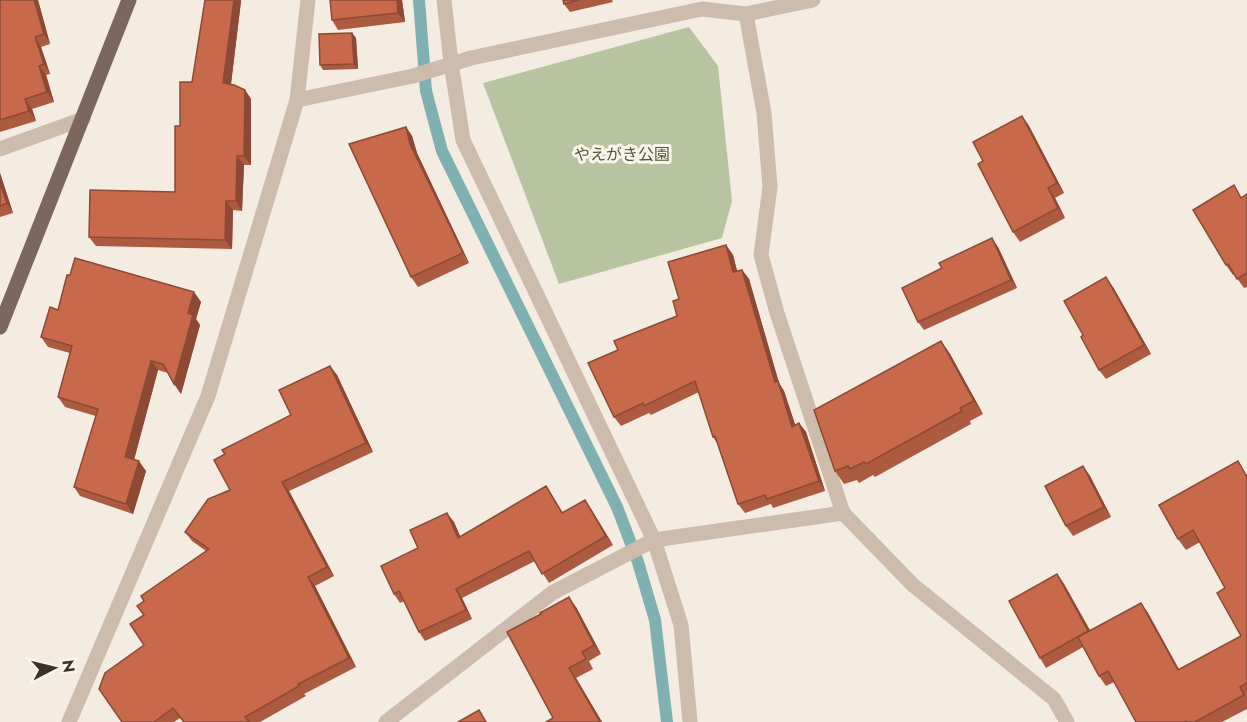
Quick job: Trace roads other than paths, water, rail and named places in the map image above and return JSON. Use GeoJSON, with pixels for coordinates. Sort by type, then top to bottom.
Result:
{"type":"FeatureCollection","features":[{"type":"Feature","properties":{"kind":"main road"},"geometry":{"type":"LineString","coordinates":[[0,327],[5,305],[83,119],[129,0]]}},
{"type":"Feature","properties":{"kind":"street"},"geometry":{"type":"LineString","coordinates":[[69,722],[208,396],[297,100],[308,0]]}},
{"type":"Feature","properties":{"kind":"street"},"geometry":{"type":"LineString","coordinates":[[444,0],[463,140],[654,540],[681,625],[690,722]]}},
{"type":"Feature","properties":{"kind":"street"},"geometry":{"type":"LineString","coordinates":[[297,100],[412,76],[451,63],[702,9],[746,14],[813,0]]}},
{"type":"Feature","properties":{"kind":"street"},"geometry":{"type":"LineString","coordinates":[[746,14],[764,113],[770,187],[761,255],[777,313],[843,513],[913,585],[1054,699],[1066,722]]}},
{"type":"Feature","properties":{"kind":"street"},"geometry":{"type":"LineString","coordinates":[[0,149],[83,119]]}},
{"type":"Feature","properties":{"kind":"street"},"geometry":{"type":"LineString","coordinates":[[386,722],[552,593],[654,540],[843,513]]}},
{"type":"Feature","properties":{"kind":"waterway"},"geometry":{"type":"LineString","coordinates":[[419,0],[426,91],[442,151],[617,507],[638,562],[655,620],[667,722]]}},
{"type":"Feature","properties":{"kind":"park label","name":"やえがき公園"},"geometry":{"type":"Point","coordinates":[622,154]}}]}
